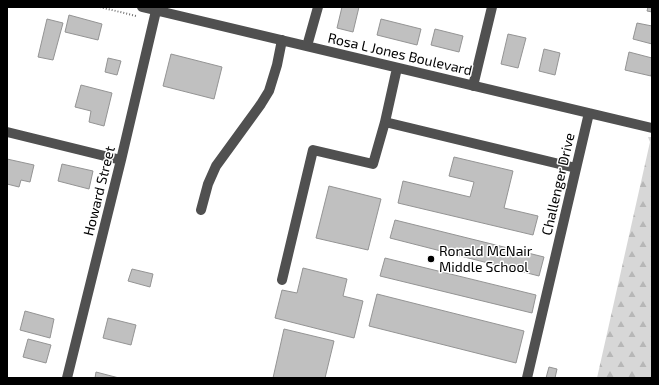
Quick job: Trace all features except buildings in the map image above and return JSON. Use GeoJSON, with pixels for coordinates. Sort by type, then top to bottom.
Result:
{"type":"FeatureCollection","features":[{"type":"Feature","properties":{"kind":"street"},"geometry":{"type":"LineString","coordinates":[[307,46],[318,7]]}},
{"type":"Feature","properties":{"kind":"street"},"geometry":{"type":"LineString","coordinates":[[473,86],[492,7]]}},
{"type":"Feature","properties":{"kind":"street","name":"Rosa L Jones Boulevard"},"geometry":{"type":"LineString","coordinates":[[140,12],[156,11],[652,128]]}},
{"type":"Feature","properties":{"kind":"street","name":"Howard Street"},"geometry":{"type":"LineString","coordinates":[[67,378],[156,11]]}},
{"type":"Feature","properties":{"kind":"street"},"geometry":{"type":"LineString","coordinates":[[202,210],[208,184],[216,166],[269,91],[277,65],[282,40]]}},
{"type":"Feature","properties":{"kind":"street"},"geometry":{"type":"LineString","coordinates":[[282,280],[313,150],[373,164],[385,122],[397,68]]}},
{"type":"Feature","properties":{"kind":"street","name":"Challenger Drive"},"geometry":{"type":"LineString","coordinates":[[528,378],[589,113]]}},
{"type":"Feature","properties":{"kind":"street"},"geometry":{"type":"LineString","coordinates":[[385,122],[576,168]]}},
{"type":"Feature","properties":{"kind":"street"},"geometry":{"type":"LineString","coordinates":[[7,132],[121,160]]}},
{"type":"Feature","properties":{"kind":"path"},"geometry":{"type":"LineString","coordinates":[[100,7],[140,12]]}},
{"type":"Feature","properties":{"kind":"green space"},"geometry":{"type":"Polygon","coordinates":[[[648,137],[652,137],[652,378],[597,378],[650,142],[648,137]]]}},
{"type":"Feature","properties":{"kind":"place","name":"Ronald McNair Middle School"},"geometry":{"type":"Point","coordinates":[431,259]}}]}
